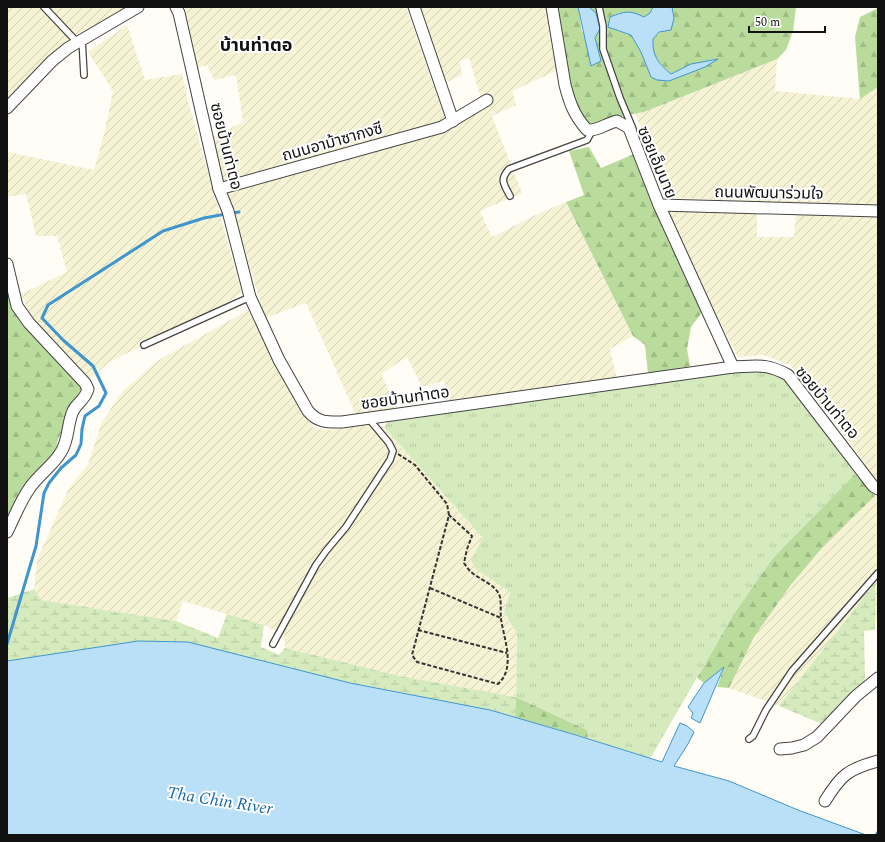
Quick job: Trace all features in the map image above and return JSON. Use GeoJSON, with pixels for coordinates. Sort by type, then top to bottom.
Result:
{"type":"FeatureCollection","features":[{"type":"Feature","properties":{"kind":"street"},"geometry":{"type":"LineString","coordinates":[[7,108],[52,61],[79,41],[138,7]]}},
{"type":"Feature","properties":{"kind":"street","name":"ซอยบ้านท่าตอ"},"geometry":{"type":"LineString","coordinates":[[176,7],[181,20],[219,189],[228,211],[250,297],[279,360],[308,411],[314,418],[324,422],[342,422],[760,365],[775,368],[788,375],[874,486],[878,489]]}},
{"type":"Feature","properties":{"kind":"street"},"geometry":{"type":"LineString","coordinates":[[414,7],[453,121]]}},
{"type":"Feature","properties":{"kind":"street"},"geometry":{"type":"LineString","coordinates":[[552,7],[568,97],[577,119],[587,130],[592,131]]}},
{"type":"Feature","properties":{"kind":"street","name":"ถนนอาม้าซากงซี"},"geometry":{"type":"LineString","coordinates":[[219,189],[442,127],[487,100]]}},
{"type":"Feature","properties":{"kind":"street","name":"ซอยเอ็มนาย"},"geometry":{"type":"LineString","coordinates":[[592,131],[617,121],[629,128],[661,205],[734,368]]}},
{"type":"Feature","properties":{"kind":"street","name":"ถนนพัฒนาร่วมใจ"},"geometry":{"type":"LineString","coordinates":[[661,205],[878,211]]}},
{"type":"Feature","properties":{"kind":"street"},"geometry":{"type":"LineString","coordinates":[[7,264],[18,306],[29,323],[85,383],[88,389],[85,397],[76,405],[72,412],[62,451],[29,489],[7,532]]}},
{"type":"Feature","properties":{"kind":"street"},"geometry":{"type":"LineString","coordinates":[[780,749],[804,745],[817,737],[856,696],[878,678]]}},
{"type":"Feature","properties":{"kind":"street"},"geometry":{"type":"LineString","coordinates":[[825,801],[839,780],[848,772],[863,765],[878,761]]}},
{"type":"Feature","properties":{"kind":"lane"},"geometry":{"type":"LineString","coordinates":[[44,7],[79,41],[84,75]]}},
{"type":"Feature","properties":{"kind":"lane"},"geometry":{"type":"LineString","coordinates":[[599,7],[603,49],[661,205]]}},
{"type":"Feature","properties":{"kind":"lane"},"geometry":{"type":"LineString","coordinates":[[510,196],[502,181],[504,174],[509,169],[587,140],[592,131]]}},
{"type":"Feature","properties":{"kind":"lane"},"geometry":{"type":"LineString","coordinates":[[144,345],[250,297]]}},
{"type":"Feature","properties":{"kind":"lane"},"geometry":{"type":"LineString","coordinates":[[273,644],[316,565],[346,527],[390,460],[393,451],[389,443],[369,418]]}},
{"type":"Feature","properties":{"kind":"lane"},"geometry":{"type":"LineString","coordinates":[[749,739],[753,736],[766,710],[792,671],[878,573]]}},
{"type":"Feature","properties":{"kind":"path"},"geometry":{"type":"LineString","coordinates":[[393,451],[415,465],[446,504],[449,514],[472,536],[464,563],[470,571],[495,588],[500,595],[501,618],[507,653],[506,670],[503,679],[498,684],[417,662],[412,655],[449,514]]}},
{"type":"Feature","properties":{"kind":"path"},"geometry":{"type":"LineString","coordinates":[[430,588],[501,618]]}},
{"type":"Feature","properties":{"kind":"path"},"geometry":{"type":"LineString","coordinates":[[418,630],[507,653]]}},
{"type":"Feature","properties":{"kind":"shaded area"},"geometry":{"type":"Polygon","coordinates":[[[7,7],[128,7],[7,102],[7,7]]]}},
{"type":"Feature","properties":{"kind":"shaded area"},"geometry":{"type":"Polygon","coordinates":[[[185,7],[406,7],[445,118],[481,99],[469,58],[459,61],[462,75],[445,83],[419,7],[547,7],[556,71],[512,91],[516,105],[492,116],[522,193],[480,211],[492,237],[533,216],[566,202],[633,336],[610,349],[617,379],[450,401],[444,381],[422,387],[407,357],[381,374],[398,410],[356,415],[306,303],[265,318],[243,244],[222,183],[211,138],[243,122],[236,75],[214,80],[207,65],[196,68],[185,7]]]}},
{"type":"Feature","properties":{"kind":"shaded area"},"geometry":{"type":"Polygon","coordinates":[[[127,25],[145,80],[182,74],[189,105],[242,293],[108,363],[89,380],[31,317],[21,294],[67,272],[57,236],[36,236],[26,194],[7,197],[7,152],[94,170],[104,134],[113,91],[88,52],[127,25]]]}},
{"type":"Feature","properties":{"kind":"shaded area"},"geometry":{"type":"Polygon","coordinates":[[[777,59],[775,91],[860,99],[878,87],[878,208],[676,198],[664,193],[635,113],[644,112],[777,59]]]}},
{"type":"Feature","properties":{"kind":"shaded area"},"geometry":{"type":"Polygon","coordinates":[[[666,210],[757,211],[757,237],[794,237],[796,211],[878,214],[878,482],[810,388],[790,365],[763,355],[738,357],[665,214],[666,210]]]}},
{"type":"Feature","properties":{"kind":"shaded area"},"geometry":{"type":"Polygon","coordinates":[[[248,310],[314,428],[330,430],[369,425],[384,427],[483,538],[476,569],[510,592],[504,612],[517,633],[516,697],[400,676],[285,648],[284,635],[264,625],[183,601],[176,621],[40,600],[34,589],[37,560],[68,490],[88,464],[102,422],[121,393],[157,361],[248,310]]]}},
{"type":"Feature","properties":{"kind":"shaded area"},"geometry":{"type":"Polygon","coordinates":[[[875,496],[878,497],[878,621],[875,620],[875,584],[779,706],[729,688],[754,637],[790,586],[827,542],[875,496]]]}},
{"type":"Feature","properties":{"kind":"green space"},"geometry":{"type":"Polygon","coordinates":[[[547,7],[578,7],[582,31],[601,61],[595,38],[600,29],[596,13],[589,7],[653,7],[650,13],[644,17],[619,13],[610,17],[608,27],[631,35],[641,52],[651,77],[668,81],[691,64],[671,74],[660,63],[655,55],[653,39],[674,18],[672,7],[796,7],[793,31],[786,50],[777,59],[644,112],[610,118],[585,135],[556,71],[547,7]]]}},
{"type":"Feature","properties":{"kind":"green space"},"geometry":{"type":"Polygon","coordinates":[[[878,8],[878,87],[860,99],[855,37],[860,17],[878,8]]]}},
{"type":"Feature","properties":{"kind":"green space"},"geometry":{"type":"Polygon","coordinates":[[[589,147],[601,168],[634,154],[703,311],[691,327],[687,349],[690,366],[648,374],[645,345],[633,336],[566,202],[584,195],[569,151],[589,147]]]}},
{"type":"Feature","properties":{"kind":"green space"},"geometry":{"type":"Polygon","coordinates":[[[7,285],[17,313],[39,342],[83,389],[75,399],[58,440],[56,449],[41,468],[27,482],[7,523],[7,285]]]}},
{"type":"Feature","properties":{"kind":"green space"},"geometry":{"type":"Polygon","coordinates":[[[766,368],[782,374],[794,387],[855,474],[773,558],[733,615],[650,759],[588,738],[587,730],[516,697],[517,633],[504,612],[510,592],[476,569],[471,560],[483,538],[384,427],[389,420],[766,368]]]}},
{"type":"Feature","properties":{"kind":"green space"},"geometry":{"type":"Polygon","coordinates":[[[855,474],[875,496],[827,542],[790,586],[754,637],[729,688],[717,687],[724,668],[704,683],[697,678],[733,615],[773,558],[855,474]]]}},
{"type":"Feature","properties":{"kind":"green space"},"geometry":{"type":"Polygon","coordinates":[[[875,583],[875,630],[864,631],[865,683],[822,724],[779,706],[875,583]]]}},
{"type":"Feature","properties":{"kind":"green space"},"geometry":{"type":"Polygon","coordinates":[[[34,589],[41,600],[176,621],[218,638],[227,614],[264,625],[261,647],[279,655],[285,648],[400,676],[516,697],[515,717],[490,710],[138,641],[7,661],[7,598],[34,589]]]}},
{"type":"Feature","properties":{"kind":"green space"},"geometry":{"type":"Polygon","coordinates":[[[516,697],[587,730],[588,738],[515,717],[516,697]]]}},
{"type":"Feature","properties":{"kind":"water"},"geometry":{"type":"Polygon","coordinates":[[[578,7],[589,7],[596,13],[600,29],[595,38],[601,61],[591,66],[578,7]]]}},
{"type":"Feature","properties":{"kind":"water"},"geometry":{"type":"Polygon","coordinates":[[[653,7],[672,7],[674,18],[671,30],[659,32],[653,39],[657,59],[671,74],[691,64],[718,59],[705,67],[669,81],[657,80],[651,77],[641,52],[631,35],[608,27],[610,17],[620,13],[631,12],[644,17],[650,13],[653,7]]]}},
{"type":"Feature","properties":{"kind":"water","name":"Tha Chin River"},"geometry":{"type":"Polygon","coordinates":[[[138,641],[188,642],[350,683],[490,710],[662,762],[680,723],[687,726],[694,732],[674,766],[729,781],[798,810],[866,835],[7,835],[7,661],[138,641]]]}},
{"type":"Feature","properties":{"kind":"water"},"geometry":{"type":"Polygon","coordinates":[[[724,667],[700,723],[691,718],[693,713],[688,707],[704,683],[724,667]]]}},
{"type":"Feature","properties":{"kind":"waterway"},"geometry":{"type":"LineString","coordinates":[[231,213],[239,212]]}},
{"type":"Feature","properties":{"kind":"waterway"},"geometry":{"type":"LineString","coordinates":[[7,644],[36,546],[44,493],[49,483],[61,468],[76,455],[81,444],[85,416],[99,406],[106,393],[93,366],[63,340],[42,318],[48,305],[163,231],[204,218],[226,214]]}},
{"type":"Feature","properties":{"kind":"district","name":"บ้านท่าตอ"},"geometry":{"type":"Point","coordinates":[256,45]}}]}
